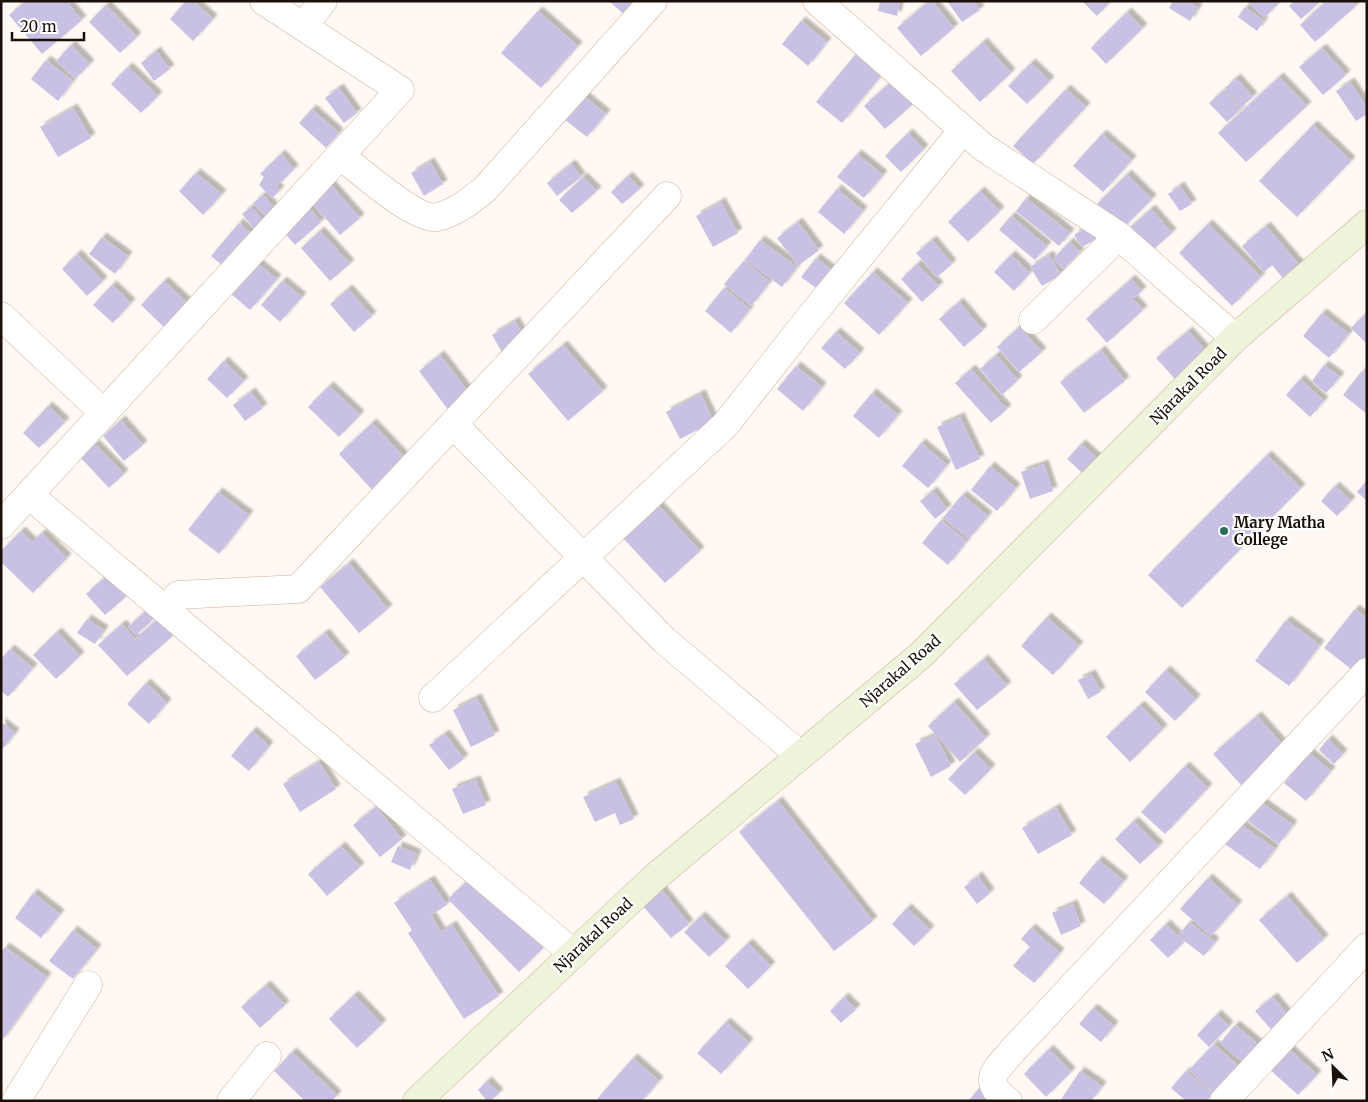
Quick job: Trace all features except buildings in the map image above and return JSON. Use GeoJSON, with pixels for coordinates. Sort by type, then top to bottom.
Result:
{"type":"FeatureCollection","features":[{"type":"Feature","properties":{"kind":"main road","name":"Njarakal Road"},"geometry":{"type":"LineString","coordinates":[[417,1101],[653,879],[921,655],[1235,338],[1367,224]]}},
{"type":"Feature","properties":{"kind":"street"},"geometry":{"type":"LineString","coordinates":[[1,525],[400,90],[264,1]]}},
{"type":"Feature","properties":{"kind":"street"},"geometry":{"type":"LineString","coordinates":[[303,27],[323,1]]}},
{"type":"Feature","properties":{"kind":"street"},"geometry":{"type":"LineString","coordinates":[[341,156],[416,213],[436,217],[459,209],[485,189],[653,1]]}},
{"type":"Feature","properties":{"kind":"street"},"geometry":{"type":"LineString","coordinates":[[817,1],[983,147],[1118,236],[1235,338]]}},
{"type":"Feature","properties":{"kind":"street"},"geometry":{"type":"LineString","coordinates":[[434,698],[726,424],[807,320],[963,130]]}},
{"type":"Feature","properties":{"kind":"street"},"geometry":{"type":"LineString","coordinates":[[178,595],[298,589],[667,196]]}},
{"type":"Feature","properties":{"kind":"street"},"geometry":{"type":"LineString","coordinates":[[1033,320],[1118,236]]}},
{"type":"Feature","properties":{"kind":"street"},"geometry":{"type":"LineString","coordinates":[[1,316],[104,413]]}},
{"type":"Feature","properties":{"kind":"street"},"geometry":{"type":"LineString","coordinates":[[453,424],[664,640],[800,755]]}},
{"type":"Feature","properties":{"kind":"street"},"geometry":{"type":"LineString","coordinates":[[29,495],[574,954]]}},
{"type":"Feature","properties":{"kind":"street"},"geometry":{"type":"LineString","coordinates":[[1008,1101],[993,1088],[991,1082],[992,1076],[1007,1057],[1367,672]]}},
{"type":"Feature","properties":{"kind":"street"},"geometry":{"type":"LineString","coordinates":[[1224,1101],[1367,947]]}},
{"type":"Feature","properties":{"kind":"street"},"geometry":{"type":"LineString","coordinates":[[16,1101],[88,985]]}},
{"type":"Feature","properties":{"kind":"street"},"geometry":{"type":"LineString","coordinates":[[230,1101],[267,1056]]}},
{"type":"Feature","properties":{"kind":"place","name":"Mary Matha College"},"geometry":{"type":"Point","coordinates":[1224,531]}}]}
